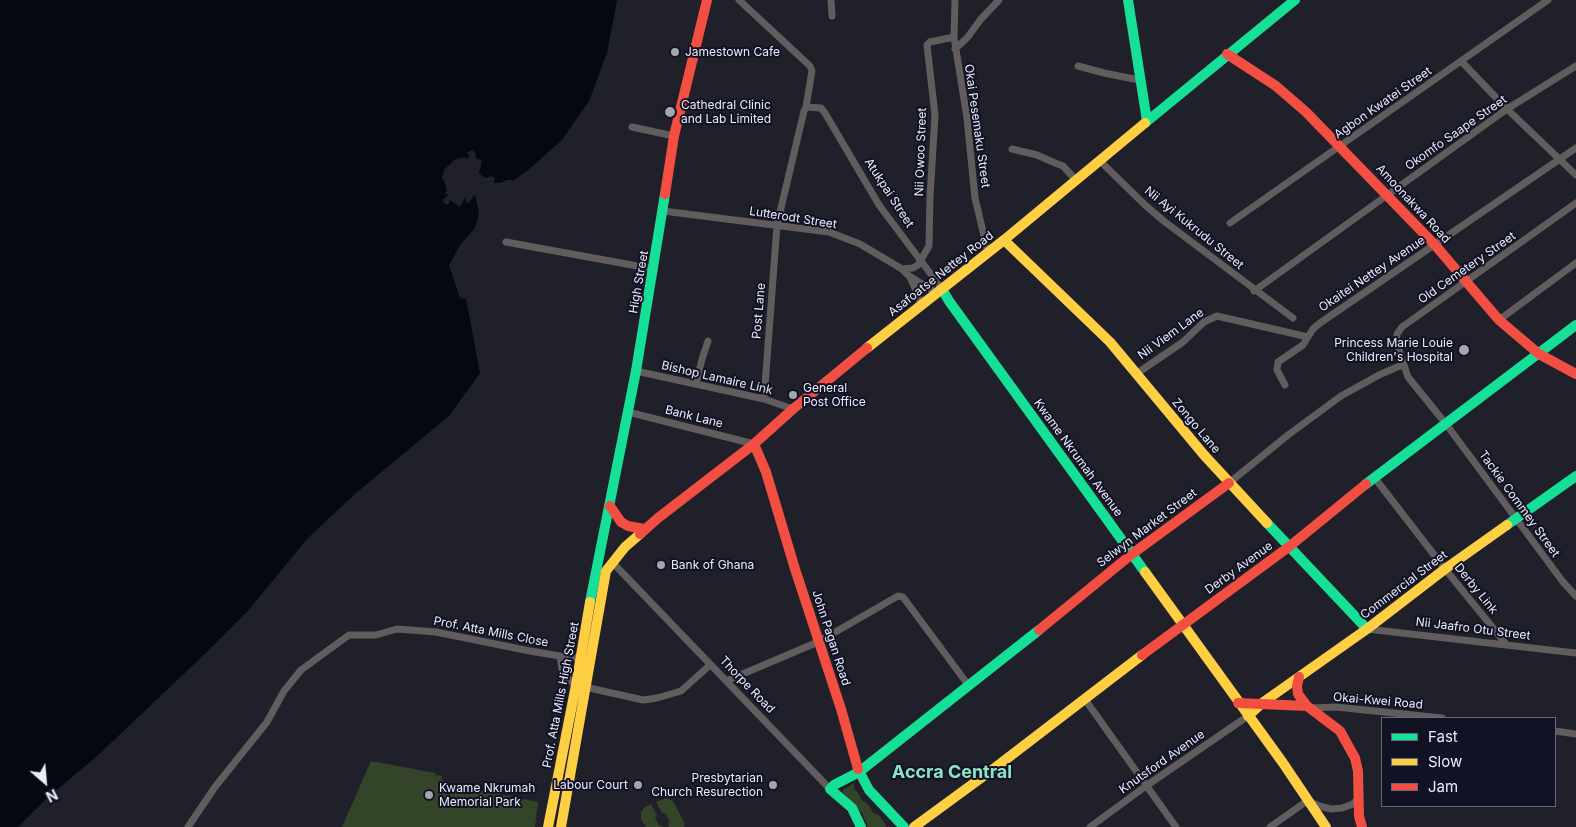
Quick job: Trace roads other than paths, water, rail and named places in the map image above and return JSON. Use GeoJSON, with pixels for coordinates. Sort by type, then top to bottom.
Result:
{"type":"FeatureCollection","features":[{"type":"Feature","properties":{"kind":"main road","name":"High Street"},"geometry":{"type":"LineString","coordinates":[[605,567],[610,506],[654,269],[674,136],[707,0]]}},
{"type":"Feature","properties":{"kind":"main road"},"geometry":{"type":"LineString","coordinates":[[1128,0],[1139,80],[1147,121]]}},
{"type":"Feature","properties":{"kind":"main road","name":"Asafoatse Nettey Road"},"geometry":{"type":"LineString","coordinates":[[605,567],[644,529],[754,444],[846,364],[988,253],[1227,54],[1295,0]]}},
{"type":"Feature","properties":{"kind":"main road","name":"Amoonakwa Road"},"geometry":{"type":"LineString","coordinates":[[1227,54],[1289,96],[1435,245],[1500,320],[1539,354],[1556,365],[1576,374]]}},
{"type":"Feature","properties":{"kind":"main road","name":"Zongo Lane"},"geometry":{"type":"LineString","coordinates":[[1004,240],[1110,342],[1229,483],[1367,629]]}},
{"type":"Feature","properties":{"kind":"main road","name":"Kwame Nkrumah Avenue"},"geometry":{"type":"LineString","coordinates":[[940,291],[960,313],[1182,625],[1283,763],[1326,827]]}},
{"type":"Feature","properties":{"kind":"main road","name":"Derby Avenue"},"geometry":{"type":"LineString","coordinates":[[914,827],[996,767],[1084,698],[1290,546],[1374,477],[1576,325]]}},
{"type":"Feature","properties":{"kind":"main road","name":"John Pagan Road"},"geometry":{"type":"LineString","coordinates":[[754,444],[766,472],[859,772],[869,790],[893,823],[904,827]]}},
{"type":"Feature","properties":{"kind":"main road","name":"Commercial Street"},"geometry":{"type":"LineString","coordinates":[[1248,716],[1262,702],[1367,629],[1445,569],[1576,476]]}},
{"type":"Feature","properties":{"kind":"main road","name":"Selwyn Market Street"},"geometry":{"type":"LineString","coordinates":[[830,789],[859,772],[1132,554],[1229,483]]}},
{"type":"Feature","properties":{"kind":"main road"},"geometry":{"type":"LineString","coordinates":[[610,506],[621,522],[628,526],[644,529]]}},
{"type":"Feature","properties":{"kind":"main road","name":"Prof. Atta Mills High Street"},"geometry":{"type":"LineString","coordinates":[[561,827],[581,686],[581,658],[605,567]]}},
{"type":"Feature","properties":{"kind":"main road","name":"Prof. Atta Mills High Street"},"geometry":{"type":"LineString","coordinates":[[548,827],[581,686],[605,567]]}},
{"type":"Feature","properties":{"kind":"main road"},"geometry":{"type":"LineString","coordinates":[[1300,677],[1297,686],[1298,694],[1309,707],[1340,731],[1350,747],[1358,771],[1359,816],[1362,827]]}},
{"type":"Feature","properties":{"kind":"main road"},"geometry":{"type":"LineString","coordinates":[[1238,703],[1251,704],[1262,702],[1309,707]]}},
{"type":"Feature","properties":{"kind":"main road","name":"Thorpe Road"},"geometry":{"type":"LineString","coordinates":[[830,789],[852,808],[861,827]]}},
{"type":"Feature","properties":{"kind":"street","name":"Post Lane"},"geometry":{"type":"LineString","coordinates":[[739,0],[811,68],[806,107],[777,225],[764,399]]}},
{"type":"Feature","properties":{"kind":"street"},"geometry":{"type":"LineString","coordinates":[[831,0],[832,16]]}},
{"type":"Feature","properties":{"kind":"street","name":"Okai Pesemaku Street"},"geometry":{"type":"LineString","coordinates":[[955,0],[954,37],[967,118],[976,198],[988,253]]}},
{"type":"Feature","properties":{"kind":"street"},"geometry":{"type":"LineString","coordinates":[[956,49],[999,0]]}},
{"type":"Feature","properties":{"kind":"street","name":"Agbon Kwatei Street"},"geometry":{"type":"LineString","coordinates":[[1230,223],[1548,0]]}},
{"type":"Feature","properties":{"kind":"street","name":"Nii Owoo Street"},"geometry":{"type":"LineString","coordinates":[[921,261],[929,246],[935,116],[927,45],[928,43],[954,37]]}},
{"type":"Feature","properties":{"kind":"street"},"geometry":{"type":"LineString","coordinates":[[1461,61],[1507,109],[1576,175]]}},
{"type":"Feature","properties":{"kind":"street"},"geometry":{"type":"LineString","coordinates":[[1078,66],[1139,80]]}},
{"type":"Feature","properties":{"kind":"street","name":"Okomfo Saape Street"},"geometry":{"type":"LineString","coordinates":[[1254,291],[1507,109],[1576,66]]}},
{"type":"Feature","properties":{"kind":"street","name":"Atukpai Street"},"geometry":{"type":"LineString","coordinates":[[806,107],[821,108],[825,112],[879,205],[921,261],[940,291]]}},
{"type":"Feature","properties":{"kind":"street"},"geometry":{"type":"LineString","coordinates":[[632,127],[674,136]]}},
{"type":"Feature","properties":{"kind":"street","name":"Okaitei Nettey Avenue"},"geometry":{"type":"LineString","coordinates":[[1285,385],[1277,370],[1278,362],[1307,342],[1308,337],[1320,323],[1576,148]]}},
{"type":"Feature","properties":{"kind":"street"},"geometry":{"type":"LineString","coordinates":[[1012,149],[1036,155],[1063,166],[1076,180]]}},
{"type":"Feature","properties":{"kind":"street","name":"Nii Ayi Kukrudu Street"},"geometry":{"type":"LineString","coordinates":[[1099,160],[1158,216],[1254,291],[1293,318]]}},
{"type":"Feature","properties":{"kind":"street","name":"Old Cemetery Street"},"geometry":{"type":"LineString","coordinates":[[1402,365],[1396,341],[1397,334],[1402,328],[1576,203]]}},
{"type":"Feature","properties":{"kind":"street","name":"Lutterodt Street"},"geometry":{"type":"LineString","coordinates":[[663,211],[829,232],[860,244],[902,269],[909,276]]}},
{"type":"Feature","properties":{"kind":"street"},"geometry":{"type":"LineString","coordinates":[[506,242],[654,269]]}},
{"type":"Feature","properties":{"kind":"street"},"geometry":{"type":"LineString","coordinates":[[902,269],[912,268],[921,261]]}},
{"type":"Feature","properties":{"kind":"street"},"geometry":{"type":"LineString","coordinates":[[1500,320],[1576,263]]}},
{"type":"Feature","properties":{"kind":"street"},"geometry":{"type":"LineString","coordinates":[[909,276],[940,291]]}},
{"type":"Feature","properties":{"kind":"street"},"geometry":{"type":"LineString","coordinates":[[909,276],[919,297],[921,307]]}},
{"type":"Feature","properties":{"kind":"street","name":"Nii Viem Lane"},"geometry":{"type":"LineString","coordinates":[[1136,374],[1183,342],[1204,322],[1217,316],[1308,337]]}},
{"type":"Feature","properties":{"kind":"street"},"geometry":{"type":"LineString","coordinates":[[696,384],[708,342]]}},
{"type":"Feature","properties":{"kind":"street"},"geometry":{"type":"LineString","coordinates":[[1402,365],[1408,377],[1446,424]]}},
{"type":"Feature","properties":{"kind":"street","name":"Selwyn Market Street"},"geometry":{"type":"LineString","coordinates":[[1229,483],[1288,435],[1341,396],[1379,375],[1402,365]]}},
{"type":"Feature","properties":{"kind":"street","name":"Bishop Lamaire Link"},"geometry":{"type":"LineString","coordinates":[[636,371],[764,399],[793,409]]}},
{"type":"Feature","properties":{"kind":"street","name":"Bank Lane"},"geometry":{"type":"LineString","coordinates":[[628,412],[754,444]]}},
{"type":"Feature","properties":{"kind":"street","name":"Tackie Commey Street"},"geometry":{"type":"LineString","coordinates":[[1446,424],[1563,582],[1573,587],[1576,596]]}},
{"type":"Feature","properties":{"kind":"street","name":"Derby Link"},"geometry":{"type":"LineString","coordinates":[[1374,477],[1506,644]]}},
{"type":"Feature","properties":{"kind":"street","name":"Thorpe Road"},"geometry":{"type":"LineString","coordinates":[[605,567],[710,665],[830,789]]}},
{"type":"Feature","properties":{"kind":"street"},"geometry":{"type":"LineString","coordinates":[[726,681],[818,642],[900,596],[903,597],[969,686]]}},
{"type":"Feature","properties":{"kind":"street","name":"Prof. Atta Mills Close"},"geometry":{"type":"LineString","coordinates":[[188,827],[215,787],[267,722],[284,691],[301,670],[350,635],[376,635],[397,629],[436,632],[560,656],[581,658]]}},
{"type":"Feature","properties":{"kind":"street","name":"Nii Jaafro Otu Street"},"geometry":{"type":"LineString","coordinates":[[1367,629],[1576,653]]}},
{"type":"Feature","properties":{"kind":"street"},"geometry":{"type":"LineString","coordinates":[[560,656],[562,669],[570,682],[643,700],[681,691],[710,665]]}},
{"type":"Feature","properties":{"kind":"street"},"geometry":{"type":"LineString","coordinates":[[1084,698],[1176,827]]}},
{"type":"Feature","properties":{"kind":"street","name":"Okai-Kwei Road"},"geometry":{"type":"LineString","coordinates":[[1309,707],[1336,707],[1432,717]]}},
{"type":"Feature","properties":{"kind":"street","name":"Knutsford Avenue"},"geometry":{"type":"LineString","coordinates":[[1090,827],[1248,716]]}},
{"type":"Feature","properties":{"kind":"street"},"geometry":{"type":"LineString","coordinates":[[1556,731],[1576,734]]}},
{"type":"Feature","properties":{"kind":"street"},"geometry":{"type":"LineString","coordinates":[[1270,827],[1307,801],[1323,808],[1331,809],[1353,804],[1359,797]]}},
{"type":"Feature","properties":{"kind":"street"},"geometry":{"type":"LineString","coordinates":[[194,820],[199,827]]}},
{"type":"Feature","properties":{"kind":"place","name":"Jamestown Cafe"},"geometry":{"type":"Point","coordinates":[675,52]}},
{"type":"Feature","properties":{"kind":"place","name":"Cathedral Clinic and Lab Limited"},"geometry":{"type":"Point","coordinates":[670,112]}},
{"type":"Feature","properties":{"kind":"place","name":"Princess Marie Louie Children's Hospital"},"geometry":{"type":"Point","coordinates":[1464,350]}},
{"type":"Feature","properties":{"kind":"place","name":"General Post Office"},"geometry":{"type":"Point","coordinates":[793,395]}},
{"type":"Feature","properties":{"kind":"place","name":"Bank of Ghana"},"geometry":{"type":"Point","coordinates":[661,565]}},
{"type":"Feature","properties":{"kind":"place","name":"Labour Court"},"geometry":{"type":"Point","coordinates":[638,785]}},
{"type":"Feature","properties":{"kind":"place","name":"Presbytarian Church Resurection"},"geometry":{"type":"Point","coordinates":[773,785]}},
{"type":"Feature","properties":{"kind":"place","name":"Kwame Nkrumah Memorial Park"},"geometry":{"type":"Point","coordinates":[429,795]}},
{"type":"Feature","properties":{"kind":"district","name":"Accra Central"},"geometry":{"type":"Point","coordinates":[952,773]}}]}
